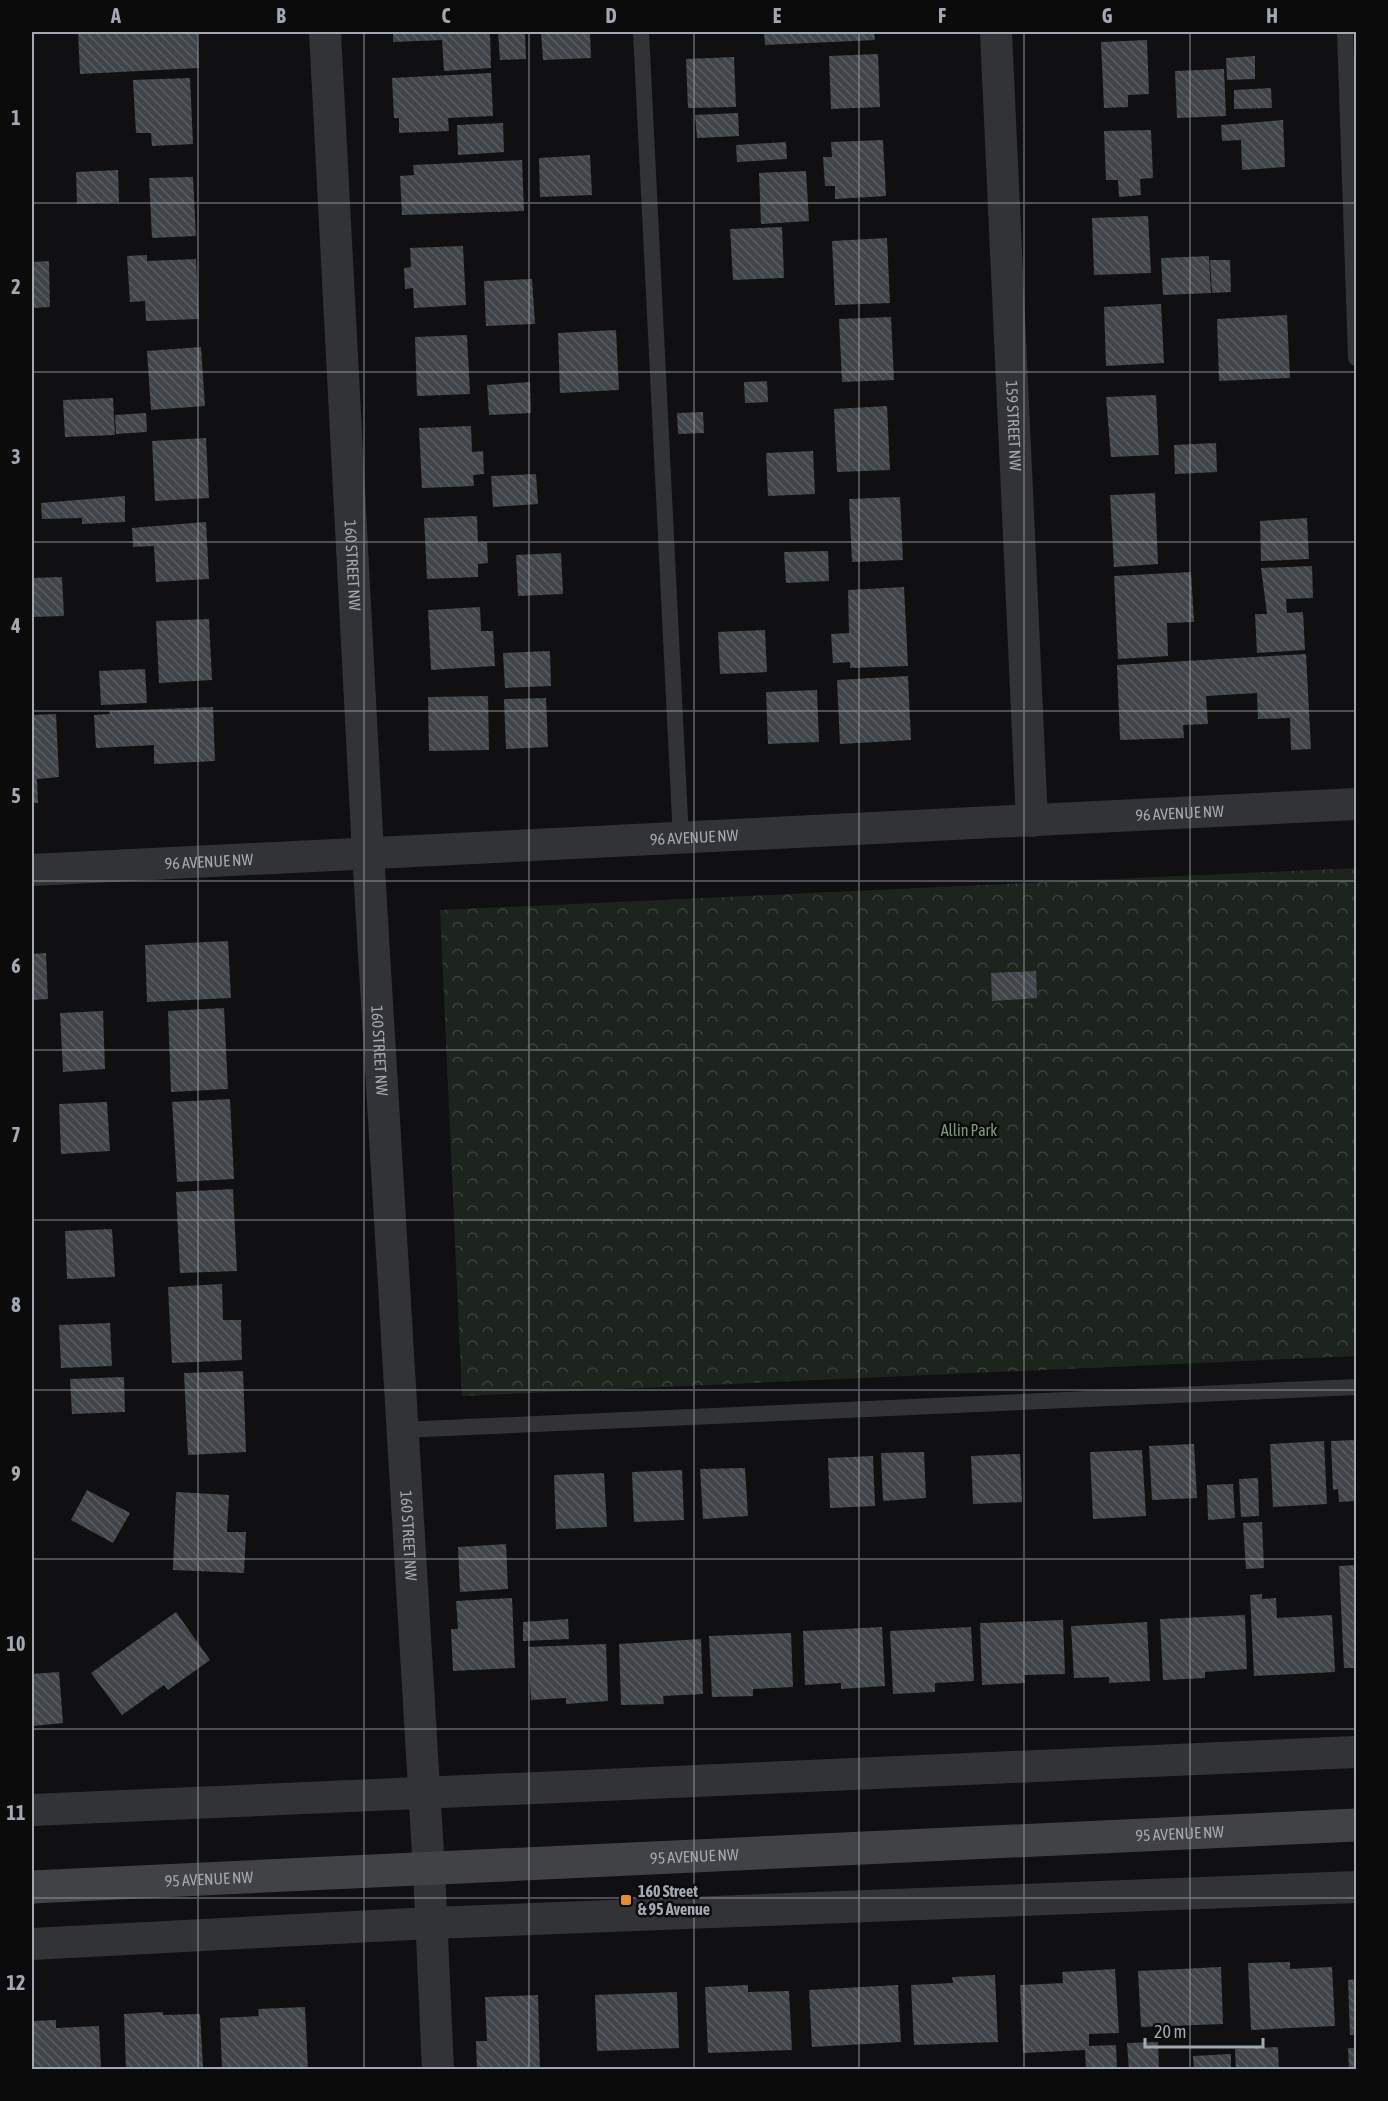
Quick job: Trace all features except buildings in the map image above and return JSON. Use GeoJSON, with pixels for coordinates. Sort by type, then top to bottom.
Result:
{"type":"FeatureCollection","features":[{"type":"Feature","properties":{"kind":"main road","name":"95 AVENUE NW"},"geometry":{"type":"LineString","coordinates":[[32,1887],[1356,1825]]}},
{"type":"Feature","properties":{"kind":"street","name":"160 STREET NW"},"geometry":{"type":"LineString","coordinates":[[325,32],[368,854],[429,1870],[438,2070]]}},
{"type":"Feature","properties":{"kind":"street","name":"159 STREET NW"},"geometry":{"type":"LineString","coordinates":[[996,32],[1032,821]]}},
{"type":"Feature","properties":{"kind":"street","name":"96 AVENUE NW"},"geometry":{"type":"LineString","coordinates":[[32,870],[1356,804]]}},
{"type":"Feature","properties":{"kind":"street"},"geometry":{"type":"LineString","coordinates":[[32,1810],[424,1791],[1356,1752]]}},
{"type":"Feature","properties":{"kind":"street"},"geometry":{"type":"LineString","coordinates":[[32,1944],[431,1923],[1356,1887]]}},
{"type":"Feature","properties":{"kind":"lane"},"geometry":{"type":"LineString","coordinates":[[640,32],[681,839]]}},
{"type":"Feature","properties":{"kind":"lane"},"geometry":{"type":"LineString","coordinates":[[1345,32],[1356,357]]}},
{"type":"Feature","properties":{"kind":"lane"},"geometry":{"type":"LineString","coordinates":[[402,1430],[1356,1387]]}},
{"type":"Feature","properties":{"kind":"green space","name":"Allin Park"},"geometry":{"type":"Polygon","coordinates":[[[1356,868],[1356,1356],[462,1396],[440,910],[1356,868]]]}},
{"type":"Feature","properties":{"kind":"place","name":"160 Street & 95 Avenue"},"geometry":{"type":"Point","coordinates":[626,1900]}}]}
